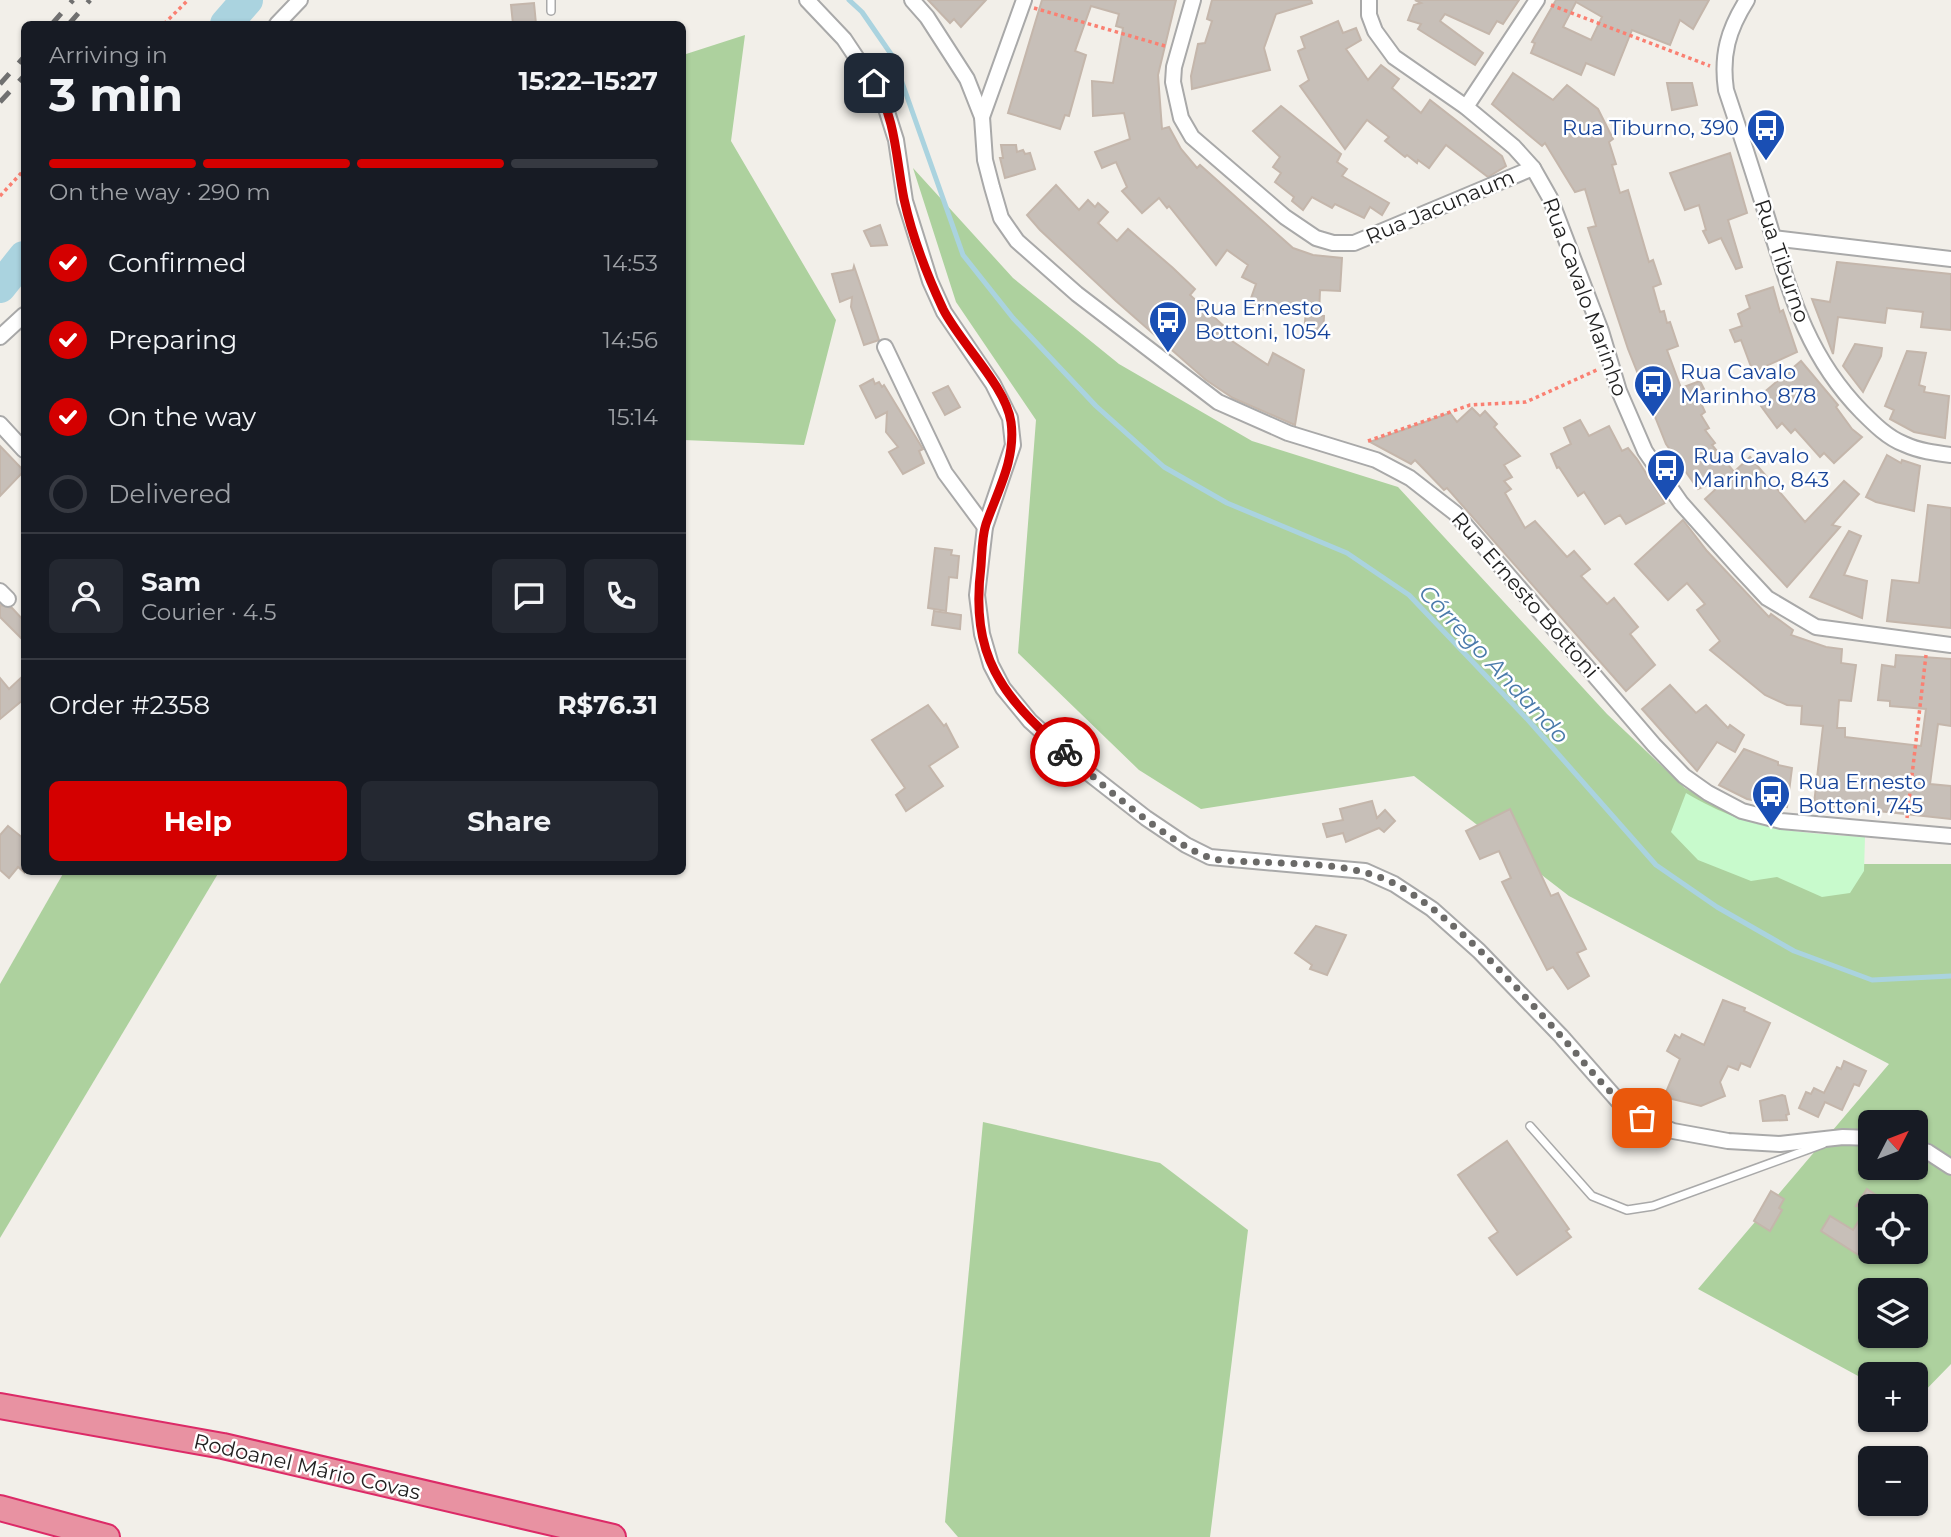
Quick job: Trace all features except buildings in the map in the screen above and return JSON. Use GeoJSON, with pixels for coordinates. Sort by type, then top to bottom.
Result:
{"type":"FeatureCollection","features":[{"type":"Feature","properties":{"kind":"highway","name":"Rodoanel Mário Covas"},"geometry":{"type":"LineString","coordinates":[[0,1406],[223,1446],[613,1537]]}},
{"type":"Feature","properties":{"kind":"highway"},"geometry":{"type":"LineString","coordinates":[[0,1508],[107,1537]]}},
{"type":"Feature","properties":{"kind":"street"},"geometry":{"type":"LineString","coordinates":[[280,21],[300,0]]}},
{"type":"Feature","properties":{"kind":"street"},"geometry":{"type":"LineString","coordinates":[[807,0],[844,39],[882,96],[896,140],[905,201],[930,281],[944,312],[993,384],[1010,418],[1013,446],[985,527],[977,594],[982,634],[991,665],[1003,688],[1030,721],[1087,772],[1156,825],[1210,858],[1365,871],[1394,884],[1432,909],[1479,951],[1561,1036],[1620,1103],[1642,1118],[1673,1131],[1728,1141],[1780,1144],[1858,1138]]}},
{"type":"Feature","properties":{"kind":"street","name":"Rua Ernesto Bottoni"},"geometry":{"type":"LineString","coordinates":[[912,0],[927,17],[967,79],[982,117],[985,160],[1001,218],[1017,241],[1077,295],[1217,402],[1288,433],[1376,460],[1410,478],[1455,513],[1654,745],[1684,776],[1708,793],[1742,811],[1781,821],[1951,836]]}},
{"type":"Feature","properties":{"kind":"street","name":"Rua Jacunaum"},"geometry":{"type":"LineString","coordinates":[[1193,0],[1173,82],[1181,118],[1192,137],[1285,217],[1316,238],[1334,243],[1354,243],[1533,168]]}},
{"type":"Feature","properties":{"kind":"street","name":"Rua Cavalo Marinho"},"geometry":{"type":"LineString","coordinates":[[1369,0],[1375,30],[1394,57],[1466,107],[1514,147],[1533,168],[1550,198],[1634,429],[1658,473],[1681,503],[1767,598],[1816,628],[1951,645]]}},
{"type":"Feature","properties":{"kind":"street","name":"Rua Tiburno"},"geometry":{"type":"LineString","coordinates":[[1747,0],[1733,22],[1727,39],[1723,71],[1773,238],[1814,350],[1847,396],[1884,432],[1902,444],[1925,452],[1951,455]]}},
{"type":"Feature","properties":{"kind":"street"},"geometry":{"type":"LineString","coordinates":[[982,117],[1023,2]]}},
{"type":"Feature","properties":{"kind":"street"},"geometry":{"type":"LineString","coordinates":[[1466,107],[1543,2]]}},
{"type":"Feature","properties":{"kind":"street"},"geometry":{"type":"LineString","coordinates":[[1773,238],[1951,259]]}},
{"type":"Feature","properties":{"kind":"street"},"geometry":{"type":"LineString","coordinates":[[0,337],[21,318]]}},
{"type":"Feature","properties":{"kind":"street"},"geometry":{"type":"LineString","coordinates":[[885,347],[945,472],[985,527]]}},
{"type":"Feature","properties":{"kind":"street"},"geometry":{"type":"LineString","coordinates":[[0,424],[21,447]]}},
{"type":"Feature","properties":{"kind":"street"},"geometry":{"type":"LineString","coordinates":[[1928,1155],[1951,1167]]}},
{"type":"Feature","properties":{"kind":"lane"},"geometry":{"type":"LineString","coordinates":[[551,0],[551,11]]}},
{"type":"Feature","properties":{"kind":"lane"},"geometry":{"type":"LineString","coordinates":[[1530,1126],[1592,1196],[1627,1210],[1653,1206],[1843,1137]]}},
{"type":"Feature","properties":{"kind":"path"},"geometry":{"type":"LineString","coordinates":[[167,21],[188,0]]}},
{"type":"Feature","properties":{"kind":"path"},"geometry":{"type":"LineString","coordinates":[[1023,2],[1179,50]]}},
{"type":"Feature","properties":{"kind":"path"},"geometry":{"type":"LineString","coordinates":[[1543,2],[1723,71]]}},
{"type":"Feature","properties":{"kind":"path"},"geometry":{"type":"LineString","coordinates":[[0,196],[21,173]]}},
{"type":"Feature","properties":{"kind":"path"},"geometry":{"type":"LineString","coordinates":[[1347,450],[1470,405],[1526,402],[1590,371],[1611,365]]}},
{"type":"Feature","properties":{"kind":"path"},"geometry":{"type":"LineString","coordinates":[[1906,831],[1927,642]]}},
{"type":"Feature","properties":{"kind":"green space"},"geometry":{"type":"Polygon","coordinates":[[[745,35],[731,141],[836,320],[804,445],[686,440],[686,54],[745,35]]]}},
{"type":"Feature","properties":{"kind":"green space"},"geometry":{"type":"Polygon","coordinates":[[[913,168],[1013,278],[1119,364],[1252,441],[1398,487],[1607,714],[1685,788],[1822,864],[1951,864],[1951,1364],[1928,1388],[1928,1362],[1858,1362],[1858,1376],[1698,1289],[1889,1064],[1569,896],[1414,776],[1201,809],[1139,770],[1018,653],[1036,420],[956,302],[913,168]]]}},
{"type":"Feature","properties":{"kind":"green space"},"geometry":{"type":"Polygon","coordinates":[[[1686,793],[1731,815],[1772,827],[1865,837],[1864,871],[1850,893],[1822,897],[1777,877],[1751,881],[1698,860],[1671,832],[1686,793]]]}},
{"type":"Feature","properties":{"kind":"green space"},"geometry":{"type":"Polygon","coordinates":[[[62,875],[217,875],[0,1238],[0,984],[62,875]]]}},
{"type":"Feature","properties":{"kind":"green space"},"geometry":{"type":"Polygon","coordinates":[[[983,1122],[1160,1163],[1248,1230],[1210,1537],[958,1537],[945,1522],[983,1122]]]}},
{"type":"Feature","properties":{"kind":"waterway"},"geometry":{"type":"LineString","coordinates":[[229,21],[247,0]]}},
{"type":"Feature","properties":{"kind":"waterway","name":"Córrego Andando"},"geometry":{"type":"LineString","coordinates":[[849,0],[862,12],[893,57],[963,255],[1013,318],[1096,406],[1164,467],[1227,503],[1347,553],[1409,595],[1529,721],[1656,865],[1717,907],[1794,951],[1872,980],[1951,976]]}},
{"type":"Feature","properties":{"kind":"waterway"},"geometry":{"type":"LineString","coordinates":[[0,287],[21,261]]}},
{"type":"Feature","properties":{"kind":"railway"},"geometry":{"type":"LineString","coordinates":[[55,21],[73,0]]}},
{"type":"Feature","properties":{"kind":"railway"},"geometry":{"type":"LineString","coordinates":[[72,21],[90,0]]}},
{"type":"Feature","properties":{"kind":"railway"},"geometry":{"type":"LineString","coordinates":[[0,84],[21,60]]}},
{"type":"Feature","properties":{"kind":"railway"},"geometry":{"type":"LineString","coordinates":[[0,102],[21,79]]}},
{"type":"Feature","properties":{"kind":"way so far"},"geometry":{"type":"LineString","coordinates":[[1065,752],[1146,818],[1210,858],[1365,871],[1394,884],[1432,909],[1479,951],[1561,1036],[1620,1103],[1642,1118]]}},
{"type":"Feature","properties":{"kind":"place","name":"Rua Tiburno, 390"},"geometry":{"type":"Point","coordinates":[1766,162]}},
{"type":"Feature","properties":{"kind":"place","name":"Rua Ernesto Bottoni, 1054"},"geometry":{"type":"Point","coordinates":[1168,354]}},
{"type":"Feature","properties":{"kind":"place","name":"Rua Cavalo Marinho, 878"},"geometry":{"type":"Point","coordinates":[1653,418]}},
{"type":"Feature","properties":{"kind":"place","name":"Rua Cavalo Marinho, 843"},"geometry":{"type":"Point","coordinates":[1666,502]}},
{"type":"Feature","properties":{"kind":"place","name":"Rua Ernesto Bottoni, 745"},"geometry":{"type":"Point","coordinates":[1771,828]}},
{"type":"Feature","properties":{"kind":"route"},"geometry":{"type":"LineString","coordinates":[[874,83],[882,96],[896,140],[905,201],[930,281],[944,312],[993,384],[1010,418],[1013,446],[985,527],[977,594],[982,634],[991,665],[1003,688],[1030,721],[1065,752]]}}]}
